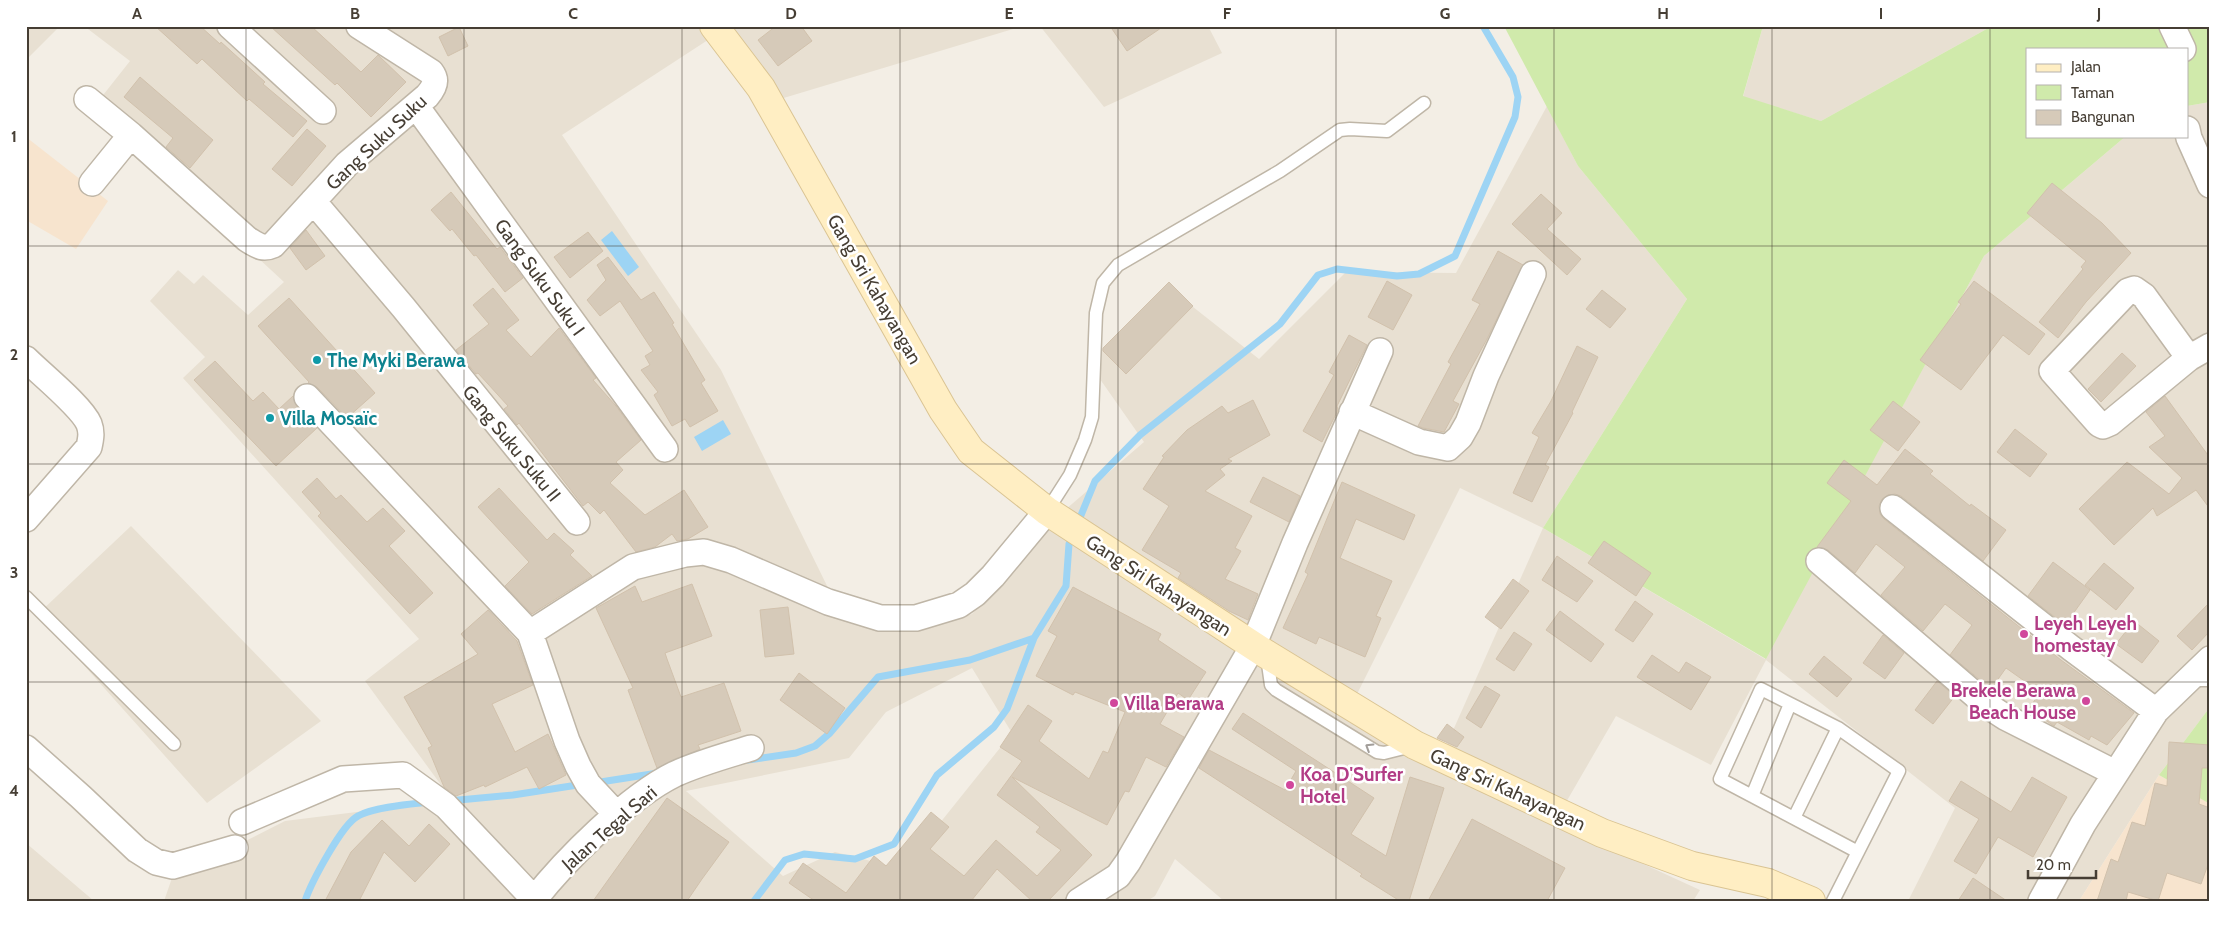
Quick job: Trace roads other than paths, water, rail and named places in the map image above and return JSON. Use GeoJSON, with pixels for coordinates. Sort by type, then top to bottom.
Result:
{"type":"FeatureCollection","features":[{"type":"Feature","properties":{"kind":"street"},"geometry":{"type":"LineString","coordinates":[[230,26],[323,111]]}},
{"type":"Feature","properties":{"kind":"street","name":"Gang Suku Suku"},"geometry":{"type":"LineString","coordinates":[[132,135],[247,239],[261,248],[273,245],[347,164],[416,106],[432,90],[435,83],[435,77],[431,72],[359,26]]}},
{"type":"Feature","properties":{"kind":"street","name":"Gang Sri Kahayangan"},"geometry":{"type":"LineString","coordinates":[[714,26],[761,88],[943,410],[971,451],[1047,511],[1260,650],[1415,745],[1602,833],[1692,866],[1768,883],[1811,901]]}},
{"type":"Feature","properties":{"kind":"street"},"geometry":{"type":"LineString","coordinates":[[2172,26],[2183,48]]}},
{"type":"Feature","properties":{"kind":"street"},"geometry":{"type":"LineString","coordinates":[[2184,48],[2186,26]]}},
{"type":"Feature","properties":{"kind":"street"},"geometry":{"type":"LineString","coordinates":[[87,99],[132,135],[92,183]]}},
{"type":"Feature","properties":{"kind":"street","name":"Gang Suku Suku I"},"geometry":{"type":"LineString","coordinates":[[416,106],[665,449]]}},
{"type":"Feature","properties":{"kind":"street"},"geometry":{"type":"LineString","coordinates":[[2188,134],[2210,185]]}},
{"type":"Feature","properties":{"kind":"street","name":"Gang Suku Suku II"},"geometry":{"type":"LineString","coordinates":[[313,201],[403,307],[578,522]]}},
{"type":"Feature","properties":{"kind":"street"},"geometry":{"type":"LineString","coordinates":[[1352,412],[1419,442],[1448,448],[1455,444],[1468,424],[1486,376],[1533,274]]}},
{"type":"Feature","properties":{"kind":"street"},"geometry":{"type":"LineString","coordinates":[[2134,289],[2144,296],[2199,352],[2110,423],[2103,426],[2098,424],[2052,371],[2128,291],[2134,289]]}},
{"type":"Feature","properties":{"kind":"street"},"geometry":{"type":"LineString","coordinates":[[1078,901],[1118,876],[1260,650],[1352,412],[1380,351]]}},
{"type":"Feature","properties":{"kind":"street"},"geometry":{"type":"LineString","coordinates":[[26,360],[80,411],[88,422],[92,434],[89,447],[26,519]]}},
{"type":"Feature","properties":{"kind":"street"},"geometry":{"type":"LineString","coordinates":[[307,397],[530,633],[567,741],[578,766],[588,784],[617,815]]}},
{"type":"Feature","properties":{"kind":"street"},"geometry":{"type":"LineString","coordinates":[[1893,508],[2071,648],[2156,712]]}},
{"type":"Feature","properties":{"kind":"street"},"geometry":{"type":"LineString","coordinates":[[530,633],[632,567],[685,554],[704,552],[731,560],[828,602],[880,618],[916,618],[959,605],[975,594],[993,576],[1047,511]]}},
{"type":"Feature","properties":{"kind":"street"},"geometry":{"type":"LineString","coordinates":[[1819,562],[1988,706],[2005,717],[2115,773]]}},
{"type":"Feature","properties":{"kind":"street"},"geometry":{"type":"LineString","coordinates":[[2040,901],[2083,824],[2156,712],[2200,680],[2210,659]]}},
{"type":"Feature","properties":{"kind":"street"},"geometry":{"type":"LineString","coordinates":[[26,748],[81,796],[137,850],[156,862],[173,866],[235,848]]}},
{"type":"Feature","properties":{"kind":"street","name":"Jalan Tegal Sari"},"geometry":{"type":"LineString","coordinates":[[534,900],[569,860],[617,815],[643,794],[675,775],[751,748]]}},
{"type":"Feature","properties":{"kind":"street"},"geometry":{"type":"LineString","coordinates":[[242,822],[343,778],[403,775],[446,806],[534,900]]}},
{"type":"Feature","properties":{"kind":"lane"},"geometry":{"type":"LineString","coordinates":[[1047,511],[1070,474],[1085,440],[1092,417],[1096,313],[1103,283],[1118,265],[1280,171],[1340,130],[1387,131],[1424,103]]}},
{"type":"Feature","properties":{"kind":"lane"},"geometry":{"type":"LineString","coordinates":[[26,597],[174,744]]}},
{"type":"Feature","properties":{"kind":"lane"},"geometry":{"type":"LineString","coordinates":[[1833,901],[1858,852],[1899,771],[1838,728],[1761,689],[1720,779],[1858,852]]}},
{"type":"Feature","properties":{"kind":"lane"},"geometry":{"type":"LineString","coordinates":[[1752,796],[1790,704]]}},
{"type":"Feature","properties":{"kind":"lane"},"geometry":{"type":"LineString","coordinates":[[1794,818],[1838,728]]}},
{"type":"Feature","properties":{"kind":"water"},"geometry":{"type":"Polygon","coordinates":[[[612,231],[639,267],[628,276],[601,240],[612,231]]]}},
{"type":"Feature","properties":{"kind":"water"},"geometry":{"type":"Polygon","coordinates":[[[723,420],[731,434],[702,451],[694,437],[723,420]]]}},
{"type":"Feature","properties":{"kind":"waterway"},"geometry":{"type":"LineString","coordinates":[[1077,525],[1095,481],[1140,435],[1280,324],[1318,275],[1337,269],[1397,276],[1419,274],[1455,256],[1515,117],[1518,97],[1513,77],[1483,26]]}},
{"type":"Feature","properties":{"kind":"waterway"},"geometry":{"type":"LineString","coordinates":[[748,760],[796,753],[815,746],[830,733],[878,677],[970,660],[1034,638],[1066,586],[1069,544],[1073,535]]}},
{"type":"Feature","properties":{"kind":"waterway"},"geometry":{"type":"LineString","coordinates":[[754,901],[785,860],[804,854],[855,859],[894,844],[937,775],[994,727],[1007,709],[1034,638]]}},
{"type":"Feature","properties":{"kind":"waterway"},"geometry":{"type":"LineString","coordinates":[[594,783],[658,773]]}},
{"type":"Feature","properties":{"kind":"waterway"},"geometry":{"type":"LineString","coordinates":[[448,801],[513,795],[584,784]]}},
{"type":"Feature","properties":{"kind":"waterway"},"geometry":{"type":"LineString","coordinates":[[305,901],[328,855],[351,821],[373,810],[430,802]]}},
{"type":"Feature","properties":{"kind":"place","name":"The Myki Berawa"},"geometry":{"type":"Point","coordinates":[317,360]}},
{"type":"Feature","properties":{"kind":"place","name":"Villa Mosaïc"},"geometry":{"type":"Point","coordinates":[270,418]}},
{"type":"Feature","properties":{"kind":"place","name":"Leyeh Leyeh homestay"},"geometry":{"type":"Point","coordinates":[2024,634]}},
{"type":"Feature","properties":{"kind":"place","name":"Brekele Berawa Beach House"},"geometry":{"type":"Point","coordinates":[2086,701]}},
{"type":"Feature","properties":{"kind":"place","name":"Villa Berawa"},"geometry":{"type":"Point","coordinates":[1114,703]}},
{"type":"Feature","properties":{"kind":"place","name":"Koa D'Surfer Hotel"},"geometry":{"type":"Point","coordinates":[1290,785]}}]}
